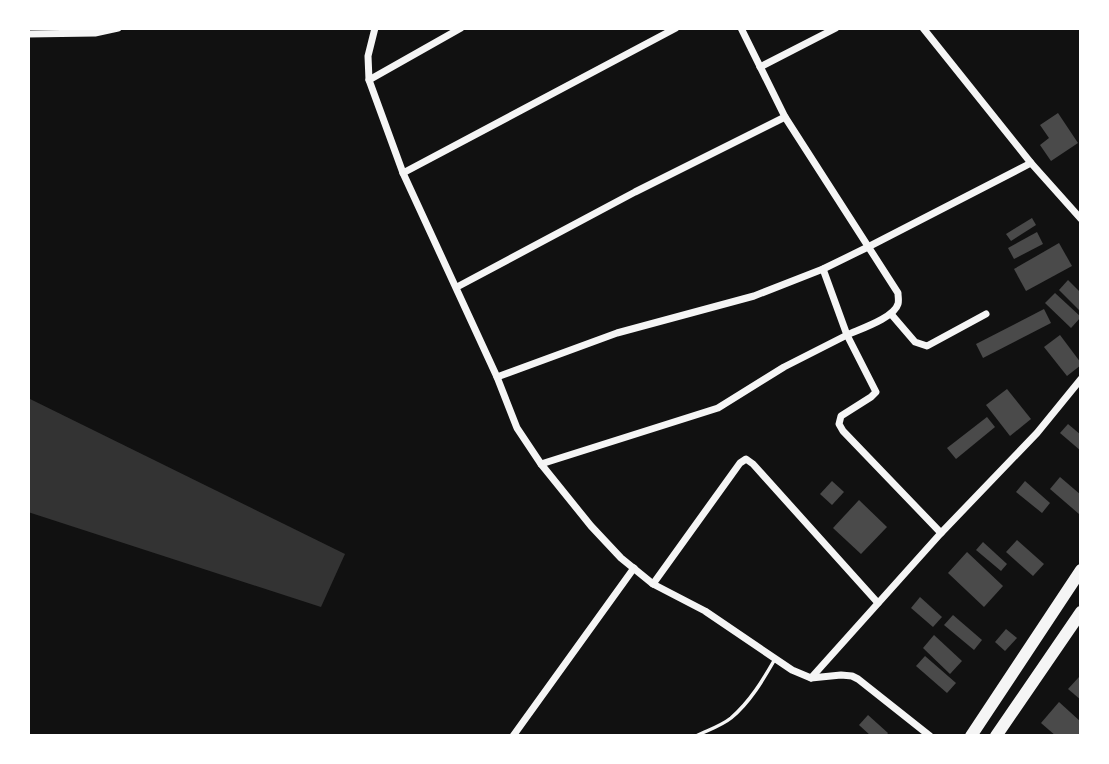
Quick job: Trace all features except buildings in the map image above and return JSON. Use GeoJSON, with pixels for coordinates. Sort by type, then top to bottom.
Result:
{"type":"FeatureCollection","features":[{"type":"Feature","properties":{"kind":"highway"},"geometry":{"type":"LineString","coordinates":[[971,736],[1081,570]]}},
{"type":"Feature","properties":{"kind":"highway"},"geometry":{"type":"LineString","coordinates":[[996,736],[1081,612]]}},
{"type":"Feature","properties":{"kind":"street"},"geometry":{"type":"LineString","coordinates":[[28,34],[95,33],[118,28]]}},
{"type":"Feature","properties":{"kind":"street"},"geometry":{"type":"LineString","coordinates":[[375,28],[368,56],[369,80],[403,173],[457,287],[517,428],[541,464],[590,526],[621,558],[653,584],[705,611],[792,670],[811,678],[841,675],[858,679],[930,736]]}},
{"type":"Feature","properties":{"kind":"street"},"geometry":{"type":"LineString","coordinates":[[369,80],[461,28]]}},
{"type":"Feature","properties":{"kind":"street"},"geometry":{"type":"LineString","coordinates":[[403,173],[676,28]]}},
{"type":"Feature","properties":{"kind":"street"},"geometry":{"type":"LineString","coordinates":[[541,464],[718,408],[784,367],[891,314],[897,308],[898,293],[785,117],[741,28]]}},
{"type":"Feature","properties":{"kind":"street"},"geometry":{"type":"LineString","coordinates":[[760,66],[836,28]]}},
{"type":"Feature","properties":{"kind":"street"},"geometry":{"type":"LineString","coordinates":[[923,28],[1031,163],[1081,219]]}},
{"type":"Feature","properties":{"kind":"street"},"geometry":{"type":"LineString","coordinates":[[457,287],[635,192],[785,117]]}},
{"type":"Feature","properties":{"kind":"street"},"geometry":{"type":"LineString","coordinates":[[497,377],[617,333],[754,296],[822,269],[1031,163]]}},
{"type":"Feature","properties":{"kind":"street"},"geometry":{"type":"LineString","coordinates":[[822,269],[847,335],[876,392],[841,416],[839,424],[941,533]]}},
{"type":"Feature","properties":{"kind":"street"},"geometry":{"type":"LineString","coordinates":[[891,314],[915,342],[927,346],[985,314]]}},
{"type":"Feature","properties":{"kind":"street"},"geometry":{"type":"LineString","coordinates":[[811,678],[941,533],[1037,433],[1081,379]]}},
{"type":"Feature","properties":{"kind":"street"},"geometry":{"type":"LineString","coordinates":[[653,584],[740,463],[746,459],[878,603]]}},
{"type":"Feature","properties":{"kind":"street"},"geometry":{"type":"LineString","coordinates":[[513,736],[634,568]]}},
{"type":"Feature","properties":{"kind":"lane"},"geometry":{"type":"LineString","coordinates":[[696,736],[731,718],[763,680],[775,659]]}},
{"type":"Feature","properties":{"kind":"shaded area"},"geometry":{"type":"Polygon","coordinates":[[[28,398],[345,554],[321,607],[28,512],[28,398]]]}}]}
